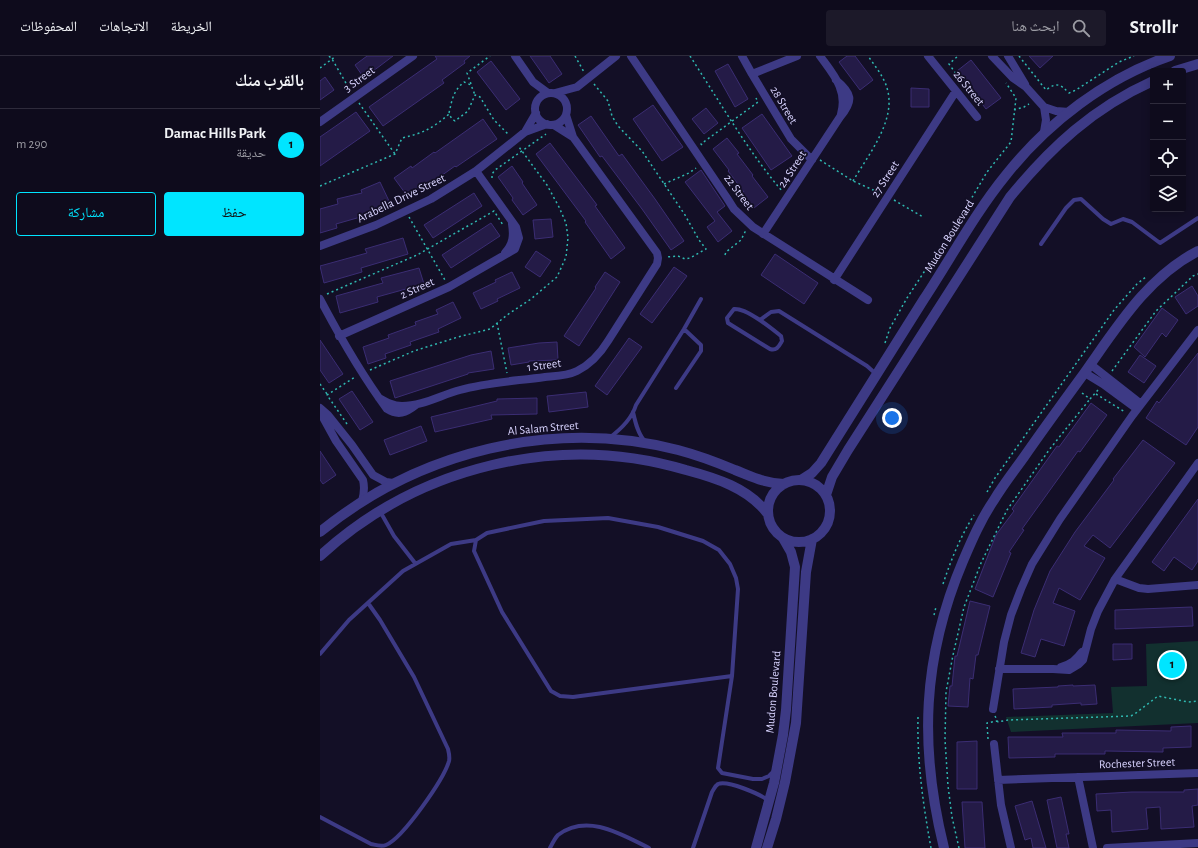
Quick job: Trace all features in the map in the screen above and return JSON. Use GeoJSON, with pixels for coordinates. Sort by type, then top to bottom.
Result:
{"type":"FeatureCollection","features":[{"type":"Feature","properties":{"kind":"street","name":"3 Street"},"geometry":{"type":"LineString","coordinates":[[320,122],[413,56]]}},
{"type":"Feature","properties":{"kind":"street"},"geometry":{"type":"LineString","coordinates":[[515,56],[533,82],[560,96],[565,100],[567,106]]}},
{"type":"Feature","properties":{"kind":"street"},"geometry":{"type":"LineString","coordinates":[[525,132],[543,96],[577,87],[616,56]]}},
{"type":"Feature","properties":{"kind":"street","name":"22 Street"},"geometry":{"type":"LineString","coordinates":[[631,56],[734,209],[763,234],[868,300]]}},
{"type":"Feature","properties":{"kind":"street","name":"28 Street"},"geometry":{"type":"LineString","coordinates":[[742,56],[791,139],[813,158]]}},
{"type":"Feature","properties":{"kind":"street"},"geometry":{"type":"LineString","coordinates":[[752,74],[797,56]]}},
{"type":"Feature","properties":{"kind":"street","name":"24 Street"},"geometry":{"type":"LineString","coordinates":[[763,234],[840,117],[843,98],[836,80],[820,56]]}},
{"type":"Feature","properties":{"kind":"street","name":"26 Street"},"geometry":{"type":"LineString","coordinates":[[928,56],[977,117]]}},
{"type":"Feature","properties":{"kind":"street"},"geometry":{"type":"LineString","coordinates":[[992,56],[1013,78],[1026,87]]}},
{"type":"Feature","properties":{"kind":"street"},"geometry":{"type":"LineString","coordinates":[[1008,56],[1026,87],[1044,108],[1046,120],[1044,132]]}},
{"type":"Feature","properties":{"kind":"street","name":"Mudon Boulevard"},"geometry":{"type":"LineString","coordinates":[[801,480],[817,468],[989,197],[1005,176],[1044,132],[1069,112],[1114,82],[1138,69],[1170,56]]}},
{"type":"Feature","properties":{"kind":"street"},"geometry":{"type":"LineString","coordinates":[[1185,68],[1198,64]]}},
{"type":"Feature","properties":{"kind":"street"},"geometry":{"type":"LineString","coordinates":[[533,82],[536,109],[540,120],[550,127],[573,137]]}},
{"type":"Feature","properties":{"kind":"street"},"geometry":{"type":"LineString","coordinates":[[826,495],[832,477],[848,450],[1010,197],[1033,169],[1059,143],[1113,102],[1150,83]]}},
{"type":"Feature","properties":{"kind":"street"},"geometry":{"type":"LineString","coordinates":[[577,87],[567,106],[566,115],[573,137],[657,253],[658,258]]}},
{"type":"Feature","properties":{"kind":"street","name":"27 Street"},"geometry":{"type":"LineString","coordinates":[[834,280],[956,91]]}},
{"type":"Feature","properties":{"kind":"street"},"geometry":{"type":"LineString","coordinates":[[1044,108],[1069,112]]}},
{"type":"Feature","properties":{"kind":"street"},"geometry":{"type":"LineString","coordinates":[[525,132],[550,127],[559,123],[566,115]]}},
{"type":"Feature","properties":{"kind":"street","name":"Arabella Drive Street"},"geometry":{"type":"LineString","coordinates":[[320,246],[376,225],[431,199],[476,171],[525,132]]}},
{"type":"Feature","properties":{"kind":"street"},"geometry":{"type":"LineString","coordinates":[[476,171],[511,221]]}},
{"type":"Feature","properties":{"kind":"street","name":"2 Street"},"geometry":{"type":"LineString","coordinates":[[339,336],[449,287],[502,257],[510,247],[513,239],[511,221]]}},
{"type":"Feature","properties":{"kind":"street"},"geometry":{"type":"LineString","coordinates":[[648,242],[652,255],[651,272]]}},
{"type":"Feature","properties":{"kind":"street"},"geometry":{"type":"LineString","coordinates":[[944,848],[932,796],[928,758],[928,720],[936,645],[958,572],[972,540],[993,500],[1090,364],[1144,294],[1165,273],[1198,251]]}},
{"type":"Feature","properties":{"kind":"street","name":"1 Street"},"geometry":{"type":"LineString","coordinates":[[323,297],[339,336],[360,371],[387,409],[398,414],[405,412],[416,405],[461,390],[508,382],[563,376],[577,371],[589,364],[600,354],[657,264],[658,258]]}},
{"type":"Feature","properties":{"kind":"street"},"geometry":{"type":"LineString","coordinates":[[993,709],[1004,642],[1011,615],[1032,564],[1060,519],[1139,406],[1198,330]]}},
{"type":"Feature","properties":{"kind":"street"},"geometry":{"type":"LineString","coordinates":[[1090,364],[1105,381],[1139,406]]}},
{"type":"Feature","properties":{"kind":"street"},"geometry":{"type":"LineString","coordinates":[[1085,373],[1105,381]]}},
{"type":"Feature","properties":{"kind":"street"},"geometry":{"type":"LineString","coordinates":[[320,408],[341,430],[373,475],[386,482],[393,483]]}},
{"type":"Feature","properties":{"kind":"street"},"geometry":{"type":"LineString","coordinates":[[320,412],[363,480],[365,488],[362,501]]}},
{"type":"Feature","properties":{"kind":"street"},"geometry":{"type":"LineString","coordinates":[[334,436],[341,430]]}},
{"type":"Feature","properties":{"kind":"street","name":"Al Salam Street"},"geometry":{"type":"LineString","coordinates":[[320,532],[362,501],[393,483],[431,466],[459,456],[518,442],[572,437],[609,438],[650,444],[705,458],[762,481],[784,484]]}},
{"type":"Feature","properties":{"kind":"street"},"geometry":{"type":"LineString","coordinates":[[320,556],[354,528],[415,491],[464,472],[491,464],[550,455],[580,454],[642,459],[672,465],[702,474],[731,485],[754,498],[767,513],[770,523],[775,531],[783,538],[792,542],[802,542],[812,539],[821,533],[830,515],[826,495],[811,482],[801,480],[784,484],[775,491],[769,501],[767,513]]}},
{"type":"Feature","properties":{"kind":"street"},"geometry":{"type":"LineString","coordinates":[[999,669],[1053,668],[1069,670],[1075,668],[1083,660],[1086,646],[1098,611],[1115,579],[1198,463]]}},
{"type":"Feature","properties":{"kind":"street","name":"Mudon Boulevard"},"geometry":{"type":"LineString","coordinates":[[756,848],[770,801],[777,769],[786,710],[795,575],[794,559],[788,544],[783,538]]}},
{"type":"Feature","properties":{"kind":"street","name":"Mudon Boulevard"},"geometry":{"type":"LineString","coordinates":[[767,848],[785,782],[796,722],[806,572],[812,539]]}},
{"type":"Feature","properties":{"kind":"street"},"geometry":{"type":"LineString","coordinates":[[1115,579],[1139,588],[1148,589],[1198,585]]}},
{"type":"Feature","properties":{"kind":"street"},"geometry":{"type":"LineString","coordinates":[[994,744],[1001,805],[1011,848]]}},
{"type":"Feature","properties":{"kind":"street","name":"Rochester Street"},"geometry":{"type":"LineString","coordinates":[[998,780],[1198,773]]}},
{"type":"Feature","properties":{"kind":"street"},"geometry":{"type":"LineString","coordinates":[[1078,777],[1093,848]]}},
{"type":"Feature","properties":{"kind":"street"},"geometry":{"type":"LineString","coordinates":[[1107,848],[1198,843]]}},
{"type":"Feature","properties":{"kind":"lane"},"geometry":{"type":"LineString","coordinates":[[1041,244],[1066,208],[1074,200],[1081,199],[1103,219],[1111,224],[1123,219],[1132,222],[1160,243],[1198,218]]}},
{"type":"Feature","properties":{"kind":"lane"},"geometry":{"type":"LineString","coordinates":[[609,438],[633,412],[701,299]]}},
{"type":"Feature","properties":{"kind":"lane"},"geometry":{"type":"LineString","coordinates":[[734,309],[738,309],[760,320],[781,336],[782,341],[777,349],[770,349],[728,323],[727,318],[734,309]]}},
{"type":"Feature","properties":{"kind":"lane"},"geometry":{"type":"LineString","coordinates":[[760,320],[771,312],[779,312],[867,366],[877,374]]}},
{"type":"Feature","properties":{"kind":"lane"},"geometry":{"type":"LineString","coordinates":[[676,388],[701,351],[701,345],[684,329]]}},
{"type":"Feature","properties":{"kind":"lane"},"geometry":{"type":"LineString","coordinates":[[633,412],[635,424],[643,439],[650,444]]}},
{"type":"Feature","properties":{"kind":"lane"},"geometry":{"type":"LineString","coordinates":[[380,511],[394,536],[415,563]]}},
{"type":"Feature","properties":{"kind":"lane"},"geometry":{"type":"LineString","coordinates":[[320,654],[349,620],[403,571],[451,544],[476,540],[487,533],[544,521],[608,518],[658,527],[703,541],[719,550],[730,564],[736,578],[738,589],[732,676],[718,768],[722,773],[753,779],[762,779],[769,776],[777,769]]}},
{"type":"Feature","properties":{"kind":"lane"},"geometry":{"type":"LineString","coordinates":[[476,540],[474,551],[502,612],[551,691],[560,696],[573,697],[732,676]]}},
{"type":"Feature","properties":{"kind":"lane"},"geometry":{"type":"LineString","coordinates":[[320,817],[371,844],[378,846],[387,845],[407,827],[434,791],[450,759],[448,749],[414,677],[380,620],[368,603]]}},
{"type":"Feature","properties":{"kind":"lane"},"geometry":{"type":"LineString","coordinates":[[693,848],[712,792],[719,784],[744,789],[758,794],[770,801]]}},
{"type":"Feature","properties":{"kind":"lane"},"geometry":{"type":"LineString","coordinates":[[550,848],[557,836],[577,825],[589,824],[605,828],[649,848]]}},
{"type":"Feature","properties":{"kind":"path"},"geometry":{"type":"LineString","coordinates":[[329,56],[355,98],[394,154]]}},
{"type":"Feature","properties":{"kind":"path"},"geometry":{"type":"LineString","coordinates":[[320,68],[336,56]]}},
{"type":"Feature","properties":{"kind":"path"},"geometry":{"type":"LineString","coordinates":[[327,395],[356,377],[354,374],[366,367],[370,370],[414,351],[458,336],[486,330],[497,324],[507,315],[531,299],[557,277],[566,258],[568,238],[566,223],[559,207],[547,185],[521,150],[504,129],[494,120],[480,97],[475,95],[467,73],[490,56]]}},
{"type":"Feature","properties":{"kind":"path"},"geometry":{"type":"LineString","coordinates":[[575,56],[589,78],[608,101],[612,116],[618,126],[642,151],[685,215],[698,240],[706,249],[685,259],[678,256],[658,258]]}},
{"type":"Feature","properties":{"kind":"path"},"geometry":{"type":"LineString","coordinates":[[690,56],[770,177],[787,197]]}},
{"type":"Feature","properties":{"kind":"path"},"geometry":{"type":"LineString","coordinates":[[853,181],[883,130],[889,110],[889,94],[887,86],[868,56]]}},
{"type":"Feature","properties":{"kind":"path"},"geometry":{"type":"LineString","coordinates":[[949,82],[957,75],[949,64],[958,56]]}},
{"type":"Feature","properties":{"kind":"path"},"geometry":{"type":"LineString","coordinates":[[1019,56],[1046,90],[1053,85],[1059,85],[1069,94],[1119,62],[1134,56]]}},
{"type":"Feature","properties":{"kind":"path"},"geometry":{"type":"LineString","coordinates":[[883,348],[890,328],[907,298],[964,211],[987,172],[1011,142],[1016,98],[1003,80]]}},
{"type":"Feature","properties":{"kind":"path"},"geometry":{"type":"LineString","coordinates":[[320,186],[394,154],[402,138],[422,133],[435,126],[449,114],[453,95],[458,87],[464,82],[471,85]]}},
{"type":"Feature","properties":{"kind":"path"},"geometry":{"type":"LineString","coordinates":[[697,154],[704,149],[701,144],[758,102],[754,95],[761,90]]}},
{"type":"Feature","properties":{"kind":"path"},"geometry":{"type":"LineString","coordinates":[[449,114],[455,121],[460,118],[468,111],[475,95]]}},
{"type":"Feature","properties":{"kind":"path"},"geometry":{"type":"LineString","coordinates":[[488,188],[493,183],[492,174],[495,170],[550,127]]}},
{"type":"Feature","properties":{"kind":"path"},"geometry":{"type":"LineString","coordinates":[[813,158],[853,181],[888,196],[923,218]]}},
{"type":"Feature","properties":{"kind":"path"},"geometry":{"type":"LineString","coordinates":[[664,184],[689,173],[703,163]]}},
{"type":"Feature","properties":{"kind":"path"},"geometry":{"type":"LineString","coordinates":[[406,212],[449,287]]}},
{"type":"Feature","properties":{"kind":"path"},"geometry":{"type":"LineString","coordinates":[[323,297],[428,250],[494,212],[503,225],[511,221]]}},
{"type":"Feature","properties":{"kind":"path"},"geometry":{"type":"LineString","coordinates":[[725,256],[726,252],[742,240],[745,232],[741,228]]}},
{"type":"Feature","properties":{"kind":"path"},"geometry":{"type":"LineString","coordinates":[[959,848],[950,802],[945,740],[946,692],[964,607],[981,563],[1007,510],[1049,450],[1096,393],[1156,311],[1198,274]]}},
{"type":"Feature","properties":{"kind":"path"},"geometry":{"type":"LineString","coordinates":[[984,498],[995,478],[1114,310],[1137,284],[1149,275]]}},
{"type":"Feature","properties":{"kind":"path"},"geometry":{"type":"LineString","coordinates":[[497,324],[508,382]]}},
{"type":"Feature","properties":{"kind":"path"},"geometry":{"type":"LineString","coordinates":[[320,384],[349,428]]}},
{"type":"Feature","properties":{"kind":"path"},"geometry":{"type":"LineString","coordinates":[[1074,388],[1090,399]]}},
{"type":"Feature","properties":{"kind":"path"},"geometry":{"type":"LineString","coordinates":[[1096,393],[1132,416]]}},
{"type":"Feature","properties":{"kind":"path"},"geometry":{"type":"LineString","coordinates":[[942,589],[964,530],[976,510]]}},
{"type":"Feature","properties":{"kind":"path"},"geometry":{"type":"LineString","coordinates":[[933,618],[937,604]]}},
{"type":"Feature","properties":{"kind":"path"},"geometry":{"type":"LineString","coordinates":[[994,744],[988,738],[987,723],[998,721],[1131,716],[1158,696],[1188,702],[1198,701]]}},
{"type":"Feature","properties":{"kind":"path"},"geometry":{"type":"LineString","coordinates":[[993,709],[998,721]]}},
{"type":"Feature","properties":{"kind":"path"},"geometry":{"type":"LineString","coordinates":[[919,711],[917,743],[922,797],[931,848]]}},
{"type":"Feature","properties":{"kind":"green space"},"geometry":{"type":"Polygon","coordinates":[[[1198,641],[1198,723],[1011,732],[1006,717],[1113,713],[1111,687],[1147,686],[1146,644],[1198,641]]]}},
{"type":"Feature","properties":{"kind":"building"},"geometry":{"type":"Polygon","coordinates":[[[367,56],[393,56],[364,78],[355,65],[367,56]]]}},
{"type":"Feature","properties":{"kind":"building"},"geometry":{"type":"Polygon","coordinates":[[[435,56],[470,56],[464,61],[465,63],[442,80],[444,83],[383,126],[369,107],[437,59],[435,56]]]}},
{"type":"Feature","properties":{"kind":"building"},"geometry":{"type":"Polygon","coordinates":[[[530,56],[550,56],[562,74],[549,83],[530,56]]]}},
{"type":"Feature","properties":{"kind":"building"},"geometry":{"type":"Polygon","coordinates":[[[847,56],[855,56],[873,80],[860,90],[839,62],[847,56]]]}},
{"type":"Feature","properties":{"kind":"building"},"geometry":{"type":"Polygon","coordinates":[[[1029,56],[1053,56],[1040,68],[1029,56]]]}},
{"type":"Feature","properties":{"kind":"building"},"geometry":{"type":"Polygon","coordinates":[[[971,60],[1001,98],[986,109],[957,71],[971,60]]]}},
{"type":"Feature","properties":{"kind":"building"},"geometry":{"type":"Polygon","coordinates":[[[491,61],[520,99],[506,110],[477,72],[491,61]]]}},
{"type":"Feature","properties":{"kind":"building"},"geometry":{"type":"Polygon","coordinates":[[[728,64],[748,99],[735,107],[715,71],[728,64]]]}},
{"type":"Feature","properties":{"kind":"building"},"geometry":{"type":"Polygon","coordinates":[[[325,77],[334,90],[320,100],[320,81],[325,77]]]}},
{"type":"Feature","properties":{"kind":"building"},"geometry":{"type":"Polygon","coordinates":[[[911,88],[929,89],[929,107],[911,107],[911,88]]]}},
{"type":"Feature","properties":{"kind":"building"},"geometry":{"type":"Polygon","coordinates":[[[653,105],[683,147],[662,161],[633,119],[653,105]]]}},
{"type":"Feature","properties":{"kind":"building"},"geometry":{"type":"Polygon","coordinates":[[[706,108],[718,123],[704,134],[692,119],[706,108]]]}},
{"type":"Feature","properties":{"kind":"building"},"geometry":{"type":"Polygon","coordinates":[[[356,112],[370,131],[320,166],[320,137],[356,112]]]}},
{"type":"Feature","properties":{"kind":"building"},"geometry":{"type":"Polygon","coordinates":[[[762,114],[792,156],[771,170],[742,128],[762,114]]]}},
{"type":"Feature","properties":{"kind":"building"},"geometry":{"type":"Polygon","coordinates":[[[591,116],[619,156],[622,154],[684,241],[671,250],[602,156],[600,157],[578,125],[591,116]]]}},
{"type":"Feature","properties":{"kind":"building"},"geometry":{"type":"Polygon","coordinates":[[[483,119],[497,139],[408,197],[394,178],[411,166],[412,168],[434,152],[435,153],[483,119]]]}},
{"type":"Feature","properties":{"kind":"building"},"geometry":{"type":"Polygon","coordinates":[[[727,138],[739,153],[737,154],[768,197],[754,208],[742,193],[744,192],[713,149],[727,138]]]}},
{"type":"Feature","properties":{"kind":"building"},"geometry":{"type":"Polygon","coordinates":[[[550,143],[597,205],[595,206],[625,248],[611,259],[585,222],[586,221],[536,154],[550,143]]]}},
{"type":"Feature","properties":{"kind":"building"},"geometry":{"type":"Polygon","coordinates":[[[512,166],[537,205],[523,215],[498,177],[512,166]]]}},
{"type":"Feature","properties":{"kind":"building"},"geometry":{"type":"Polygon","coordinates":[[[701,170],[725,206],[717,212],[732,231],[718,242],[707,227],[715,221],[685,182],[701,170]]]}},
{"type":"Feature","properties":{"kind":"building"},"geometry":{"type":"Polygon","coordinates":[[[380,182],[390,203],[363,215],[364,216],[336,224],[337,228],[320,233],[320,209],[338,204],[337,199],[362,193],[361,190],[380,182]]]}},
{"type":"Feature","properties":{"kind":"building"},"geometry":{"type":"Polygon","coordinates":[[[474,193],[482,206],[433,238],[424,225],[474,193]]]}},
{"type":"Feature","properties":{"kind":"building"},"geometry":{"type":"Polygon","coordinates":[[[551,219],[553,237],[535,239],[533,220],[551,219]]]}},
{"type":"Feature","properties":{"kind":"building"},"geometry":{"type":"Polygon","coordinates":[[[491,223],[500,236],[451,268],[442,255],[491,223]]]}},
{"type":"Feature","properties":{"kind":"building"},"geometry":{"type":"Polygon","coordinates":[[[403,238],[408,254],[361,268],[362,272],[324,283],[320,266],[367,253],[365,249],[403,238]]]}},
{"type":"Feature","properties":{"kind":"building"},"geometry":{"type":"Polygon","coordinates":[[[536,251],[551,261],[540,277],[525,267],[536,251]]]}},
{"type":"Feature","properties":{"kind":"building"},"geometry":{"type":"Polygon","coordinates":[[[775,254],[818,283],[804,304],[761,275],[775,254]]]}},
{"type":"Feature","properties":{"kind":"building"},"geometry":{"type":"Polygon","coordinates":[[[674,267],[687,276],[652,323],[640,314],[674,267]]]}},
{"type":"Feature","properties":{"kind":"building"},"geometry":{"type":"Polygon","coordinates":[[[419,268],[424,284],[377,297],[378,302],[340,313],[336,296],[383,283],[381,278],[419,268]]]}},
{"type":"Feature","properties":{"kind":"building"},"geometry":{"type":"Polygon","coordinates":[[[512,272],[520,288],[497,299],[498,301],[481,309],[473,293],[496,282],[495,280],[512,272]]]}},
{"type":"Feature","properties":{"kind":"building"},"geometry":{"type":"Polygon","coordinates":[[[605,272],[620,282],[579,346],[564,336],[605,272]]]}},
{"type":"Feature","properties":{"kind":"building"},"geometry":{"type":"Polygon","coordinates":[[[1192,286],[1198,296],[1198,306],[1186,314],[1175,297],[1192,286]]]}},
{"type":"Feature","properties":{"kind":"building"},"geometry":{"type":"Polygon","coordinates":[[[453,302],[461,318],[438,329],[439,332],[410,342],[411,345],[385,354],[386,358],[368,364],[363,347],[389,338],[388,335],[416,325],[415,322],[438,314],[436,310],[453,302]]]}},
{"type":"Feature","properties":{"kind":"building"},"geometry":{"type":"Polygon","coordinates":[[[1162,308],[1178,320],[1166,337],[1162,333],[1145,357],[1134,347],[1162,308]]]}},
{"type":"Feature","properties":{"kind":"building"},"geometry":{"type":"Polygon","coordinates":[[[629,338],[642,347],[607,395],[595,386],[629,338]]]}},
{"type":"Feature","properties":{"kind":"building"},"geometry":{"type":"Polygon","coordinates":[[[320,340],[343,374],[329,383],[320,370],[320,340]]]}},
{"type":"Feature","properties":{"kind":"building"},"geometry":{"type":"Polygon","coordinates":[[[557,342],[558,360],[529,361],[511,365],[508,348],[557,342]]]}},
{"type":"Feature","properties":{"kind":"building"},"geometry":{"type":"Polygon","coordinates":[[[491,351],[494,369],[468,373],[395,398],[390,381],[471,355],[491,351]]]}},
{"type":"Feature","properties":{"kind":"building"},"geometry":{"type":"Polygon","coordinates":[[[1198,353],[1198,427],[1186,445],[1146,418],[1157,401],[1159,403],[1198,353]]]}},
{"type":"Feature","properties":{"kind":"building"},"geometry":{"type":"Polygon","coordinates":[[[1140,355],[1156,366],[1144,383],[1128,372],[1140,355]]]}},
{"type":"Feature","properties":{"kind":"building"},"geometry":{"type":"Polygon","coordinates":[[[352,391],[373,422],[360,430],[339,399],[352,391]]]}},
{"type":"Feature","properties":{"kind":"building"},"geometry":{"type":"Polygon","coordinates":[[[586,392],[588,407],[549,412],[547,396],[586,392]]]}},
{"type":"Feature","properties":{"kind":"building"},"geometry":{"type":"Polygon","coordinates":[[[537,398],[537,414],[491,415],[492,419],[435,432],[431,417],[497,401],[497,399],[537,398]]]}},
{"type":"Feature","properties":{"kind":"building"},"geometry":{"type":"Polygon","coordinates":[[[1091,403],[1107,415],[1080,452],[1078,451],[1022,529],[1024,530],[1009,552],[1011,553],[993,597],[975,589],[996,535],[1014,511],[1012,509],[1057,446],[1059,447],[1091,403]]]}},
{"type":"Feature","properties":{"kind":"building"},"geometry":{"type":"Polygon","coordinates":[[[421,426],[427,441],[390,455],[384,440],[421,426]]]}},
{"type":"Feature","properties":{"kind":"building"},"geometry":{"type":"Polygon","coordinates":[[[1143,440],[1175,463],[1110,548],[1093,535],[1084,546],[1105,558],[1080,600],[1059,588],[1053,603],[1075,611],[1064,646],[1041,639],[1035,657],[1021,653],[1034,610],[1050,571],[1075,532],[1143,440]]]}},
{"type":"Feature","properties":{"kind":"building"},"geometry":{"type":"Polygon","coordinates":[[[320,451],[336,475],[323,484],[320,480],[320,451]]]}},
{"type":"Feature","properties":{"kind":"building"},"geometry":{"type":"Polygon","coordinates":[[[1198,499],[1198,561],[1192,570],[1174,557],[1164,571],[1152,562],[1198,499]]]}},
{"type":"Feature","properties":{"kind":"building"},"geometry":{"type":"Polygon","coordinates":[[[970,601],[990,606],[978,655],[976,655],[973,679],[970,678],[968,707],[948,706],[955,656],[957,656],[970,601]]]}},
{"type":"Feature","properties":{"kind":"building"},"geometry":{"type":"Polygon","coordinates":[[[1192,607],[1193,626],[1115,629],[1115,610],[1192,607]]]}},
{"type":"Feature","properties":{"kind":"building"},"geometry":{"type":"Polygon","coordinates":[[[1113,644],[1132,644],[1132,659],[1113,660],[1113,644]]]}},
{"type":"Feature","properties":{"kind":"building"},"geometry":{"type":"Polygon","coordinates":[[[1095,685],[1097,704],[1081,705],[1081,703],[1052,705],[1052,707],[1014,709],[1013,689],[1095,685]]]}},
{"type":"Feature","properties":{"kind":"building"},"geometry":{"type":"Polygon","coordinates":[[[1191,726],[1191,747],[1163,748],[1163,752],[1105,751],[1105,754],[1055,754],[1055,757],[1009,758],[1008,737],[1063,737],[1062,733],[1116,733],[1116,730],[1171,731],[1171,727],[1191,726]]]}},
{"type":"Feature","properties":{"kind":"building"},"geometry":{"type":"Polygon","coordinates":[[[977,741],[977,789],[957,789],[957,742],[977,741]]]}},
{"type":"Feature","properties":{"kind":"building"},"geometry":{"type":"Polygon","coordinates":[[[1198,789],[1198,805],[1192,806],[1194,827],[1161,829],[1160,807],[1146,808],[1148,829],[1112,832],[1111,810],[1097,811],[1096,794],[1184,792],[1184,790],[1198,789]]]}},
{"type":"Feature","properties":{"kind":"building"},"geometry":{"type":"Polygon","coordinates":[[[1061,797],[1069,834],[1066,834],[1069,848],[1057,848],[1047,800],[1061,797]]]}},
{"type":"Feature","properties":{"kind":"building"},"geometry":{"type":"Polygon","coordinates":[[[1032,801],[1046,848],[1033,848],[1031,838],[1025,840],[1015,806],[1032,801]]]}},
{"type":"Feature","properties":{"kind":"building"},"geometry":{"type":"Polygon","coordinates":[[[962,802],[982,802],[985,848],[965,848],[962,802]]]}},
{"type":"Feature","properties":{"kind":"place","name":"Damac Hills Park"},"geometry":{"type":"Point","coordinates":[1172,665]}}]}
